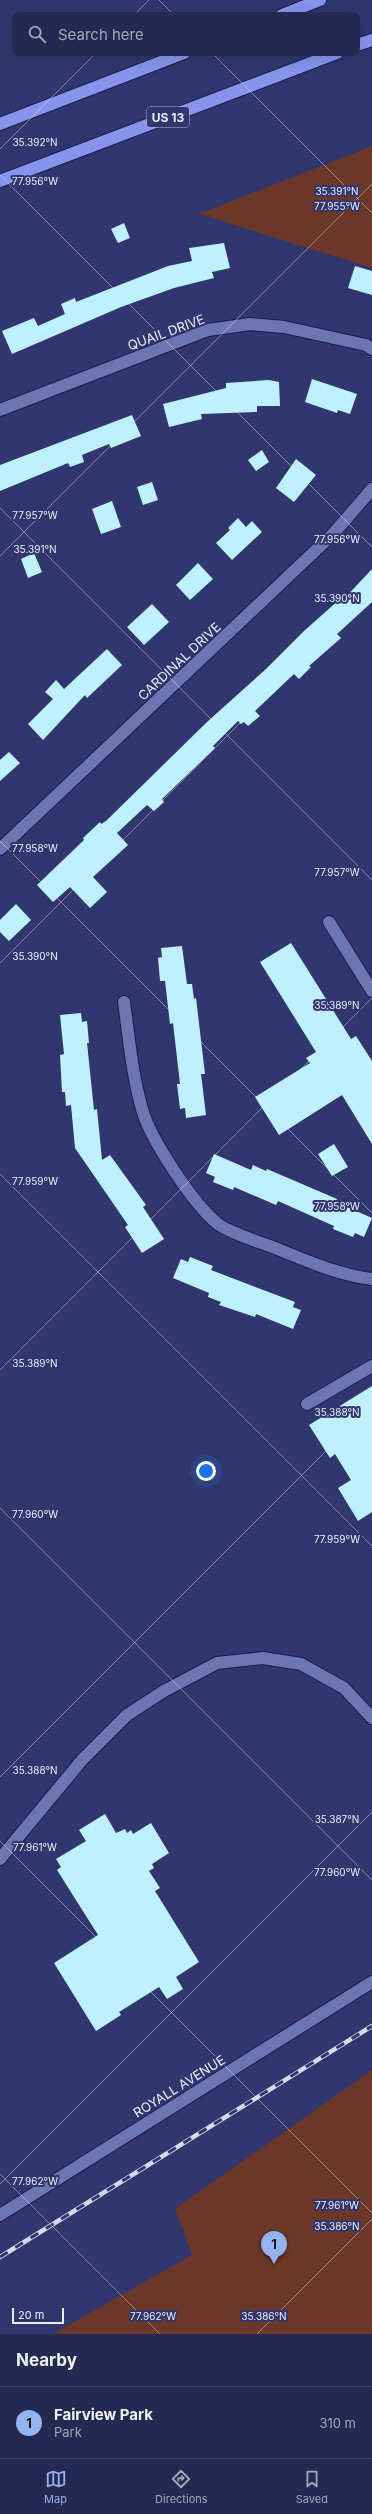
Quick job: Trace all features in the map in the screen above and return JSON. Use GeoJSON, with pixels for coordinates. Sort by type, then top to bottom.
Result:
{"type":"FeatureCollection","features":[{"type":"Feature","properties":{"kind":"highway"},"geometry":{"type":"LineString","coordinates":[[290,12],[320,0]]}},
{"type":"Feature","properties":{"kind":"highway"},"geometry":{"type":"LineString","coordinates":[[360,44],[372,40]]}},
{"type":"Feature","properties":{"kind":"highway"},"geometry":{"type":"LineString","coordinates":[[0,124],[176,56]]}},
{"type":"Feature","properties":{"kind":"highway","name":"US 13"},"geometry":{"type":"LineString","coordinates":[[0,181],[329,56]]}},
{"type":"Feature","properties":{"kind":"street","name":"QUAIL DRIVE"},"geometry":{"type":"LineString","coordinates":[[0,410],[208,330],[250,324],[284,327],[366,345],[372,349]]}},
{"type":"Feature","properties":{"kind":"street","name":"CARDINAL DRIVE"},"geometry":{"type":"LineString","coordinates":[[0,849],[333,534],[372,489]]}},
{"type":"Feature","properties":{"kind":"street"},"geometry":{"type":"LineString","coordinates":[[329,922],[372,991]]}},
{"type":"Feature","properties":{"kind":"street"},"geometry":{"type":"LineString","coordinates":[[124,1002],[134,1076],[142,1111],[168,1161],[194,1200],[219,1225],[319,1266],[351,1276],[372,1279]]}},
{"type":"Feature","properties":{"kind":"street"},"geometry":{"type":"LineString","coordinates":[[307,1404],[372,1366]]}},
{"type":"Feature","properties":{"kind":"street"},"geometry":{"type":"LineString","coordinates":[[0,1859],[82,1760],[127,1715],[164,1691],[217,1663],[263,1658],[301,1664],[344,1688],[372,1718]]}},
{"type":"Feature","properties":{"kind":"street","name":"ROYALL AVENUE"},"geometry":{"type":"LineString","coordinates":[[0,2215],[372,1982]]}},
{"type":"Feature","properties":{"kind":"shaded area"},"geometry":{"type":"Polygon","coordinates":[[[372,146],[372,268],[199,214],[372,146]]]}},
{"type":"Feature","properties":{"kind":"shaded area"},"geometry":{"type":"Polygon","coordinates":[[[372,2070],[372,2334],[53,2334],[192,2255],[175,2209],[372,2070]]]}},
{"type":"Feature","properties":{"kind":"building"},"geometry":{"type":"Polygon","coordinates":[[[124,223],[130,238],[118,243],[111,229],[124,223]]]}},
{"type":"Feature","properties":{"kind":"building"},"geometry":{"type":"Polygon","coordinates":[[[224,243],[230,268],[212,272],[214,278],[174,288],[121,307],[12,354],[2,331],[34,318],[38,326],[65,314],[61,304],[75,298],[76,302],[168,266],[192,261],[189,248],[224,243]]]}},
{"type":"Feature","properties":{"kind":"building"},"geometry":{"type":"Polygon","coordinates":[[[355,266],[372,271],[372,295],[348,288],[355,266]]]}},
{"type":"Feature","properties":{"kind":"building"},"geometry":{"type":"Polygon","coordinates":[[[312,379],[357,394],[350,414],[338,410],[337,413],[305,402],[312,379]]]}},
{"type":"Feature","properties":{"kind":"building"},"geometry":{"type":"Polygon","coordinates":[[[269,380],[279,382],[280,406],[257,406],[257,412],[201,414],[202,419],[169,427],[163,404],[226,388],[226,383],[269,380]]]}},
{"type":"Feature","properties":{"kind":"building"},"geometry":{"type":"Polygon","coordinates":[[[132,415],[141,436],[111,448],[109,444],[82,455],[84,462],[70,467],[68,463],[0,491],[0,465],[132,415]]]}},
{"type":"Feature","properties":{"kind":"building"},"geometry":{"type":"Polygon","coordinates":[[[262,450],[269,462],[256,471],[248,460],[262,450]]]}},
{"type":"Feature","properties":{"kind":"building"},"geometry":{"type":"Polygon","coordinates":[[[296,459],[316,475],[294,502],[276,488],[296,459]]]}},
{"type":"Feature","properties":{"kind":"building"},"geometry":{"type":"Polygon","coordinates":[[[152,482],[158,500],[143,505],[137,487],[152,482]]]}},
{"type":"Feature","properties":{"kind":"building"},"geometry":{"type":"Polygon","coordinates":[[[112,501],[121,527],[101,534],[92,509],[112,501]]]}},
{"type":"Feature","properties":{"kind":"building"},"geometry":{"type":"Polygon","coordinates":[[[238,518],[246,527],[252,521],[262,532],[232,560],[216,543],[230,530],[228,528],[238,518]]]}},
{"type":"Feature","properties":{"kind":"building"},"geometry":{"type":"Polygon","coordinates":[[[34,553],[42,572],[28,578],[21,559],[34,553]]]}},
{"type":"Feature","properties":{"kind":"building"},"geometry":{"type":"Polygon","coordinates":[[[198,563],[213,579],[190,600],[176,585],[198,563]]]}},
{"type":"Feature","properties":{"kind":"building"},"geometry":{"type":"Polygon","coordinates":[[[372,569],[372,602],[337,634],[341,638],[309,666],[311,667],[299,679],[294,674],[255,711],[260,716],[248,726],[244,722],[241,724],[238,721],[213,746],[215,748],[162,799],[164,802],[154,811],[147,805],[117,833],[128,845],[93,877],[107,892],[90,908],[70,887],[53,902],[37,885],[84,840],[83,838],[100,822],[101,824],[106,821],[207,722],[266,669],[304,631],[340,599],[342,601],[372,569]]]}},
{"type":"Feature","properties":{"kind":"building"},"geometry":{"type":"Polygon","coordinates":[[[152,604],[169,622],[144,645],[127,627],[152,604]]]}},
{"type":"Feature","properties":{"kind":"building"},"geometry":{"type":"Polygon","coordinates":[[[107,649],[122,665],[87,698],[85,695],[43,740],[28,724],[53,699],[45,692],[56,680],[64,689],[107,649]]]}},
{"type":"Feature","properties":{"kind":"building"},"geometry":{"type":"Polygon","coordinates":[[[9,752],[20,763],[0,781],[0,760],[9,752]]]}},
{"type":"Feature","properties":{"kind":"building"},"geometry":{"type":"Polygon","coordinates":[[[16,904],[31,920],[9,941],[0,932],[0,920],[16,904]]]}},
{"type":"Feature","properties":{"kind":"building"},"geometry":{"type":"Polygon","coordinates":[[[291,943],[351,1039],[356,1036],[372,1061],[372,1144],[342,1095],[279,1135],[255,1097],[310,1063],[306,1058],[316,1052],[260,962],[291,943]]]}},
{"type":"Feature","properties":{"kind":"building"},"geometry":{"type":"Polygon","coordinates":[[[182,946],[187,984],[192,984],[194,999],[196,998],[205,1074],[201,1074],[206,1115],[186,1118],[185,1108],[180,1109],[177,1084],[180,1084],[173,1023],[170,1024],[165,981],[160,981],[158,958],[162,957],[161,948],[182,946]]]}},
{"type":"Feature","properties":{"kind":"building"},"geometry":{"type":"Polygon","coordinates":[[[81,1013],[82,1022],[87,1021],[89,1043],[87,1043],[94,1110],[97,1109],[102,1160],[110,1155],[146,1205],[143,1207],[164,1239],[142,1253],[125,1227],[128,1225],[75,1148],[71,1105],[66,1106],[65,1092],[62,1092],[60,1055],[64,1054],[60,1015],[81,1013]]]}},
{"type":"Feature","properties":{"kind":"building"},"geometry":{"type":"Polygon","coordinates":[[[334,1144],[348,1167],[332,1176],[318,1154],[334,1144]]]}},
{"type":"Feature","properties":{"kind":"building"},"geometry":{"type":"Polygon","coordinates":[[[214,1154],[251,1170],[253,1165],[266,1171],[267,1169],[337,1199],[336,1202],[372,1218],[364,1237],[355,1233],[353,1237],[333,1229],[334,1226],[278,1201],[276,1205],[234,1187],[233,1190],[213,1182],[215,1177],[206,1173],[214,1154]]]}},
{"type":"Feature","properties":{"kind":"building"},"geometry":{"type":"Polygon","coordinates":[[[190,1257],[213,1266],[211,1270],[295,1302],[293,1307],[301,1310],[293,1329],[256,1314],[255,1317],[219,1305],[221,1302],[208,1297],[209,1293],[173,1278],[181,1259],[188,1262],[190,1257]]]}},
{"type":"Feature","properties":{"kind":"building"},"geometry":{"type":"Polygon","coordinates":[[[372,1386],[372,1512],[358,1521],[338,1488],[351,1480],[335,1454],[330,1458],[309,1425],[372,1386]]]}},
{"type":"Feature","properties":{"kind":"building"},"geometry":{"type":"Polygon","coordinates":[[[105,1814],[116,1833],[125,1829],[127,1833],[131,1830],[133,1834],[151,1823],[169,1853],[152,1864],[154,1868],[149,1871],[160,1888],[155,1891],[199,1962],[176,1977],[183,1989],[167,1999],[159,1987],[119,2012],[121,2015],[96,2031],[54,1963],[98,1935],[57,1870],[61,1867],[56,1859],[86,1841],[79,1830],[105,1814]]]}},
{"type":"Feature","properties":{"kind":"railway"},"geometry":{"type":"LineString","coordinates":[[0,2257],[372,2026]]}},
{"type":"Feature","properties":{"kind":"place","name":"Fairview Park"},"geometry":{"type":"Point","coordinates":[274,2264]}}]}
